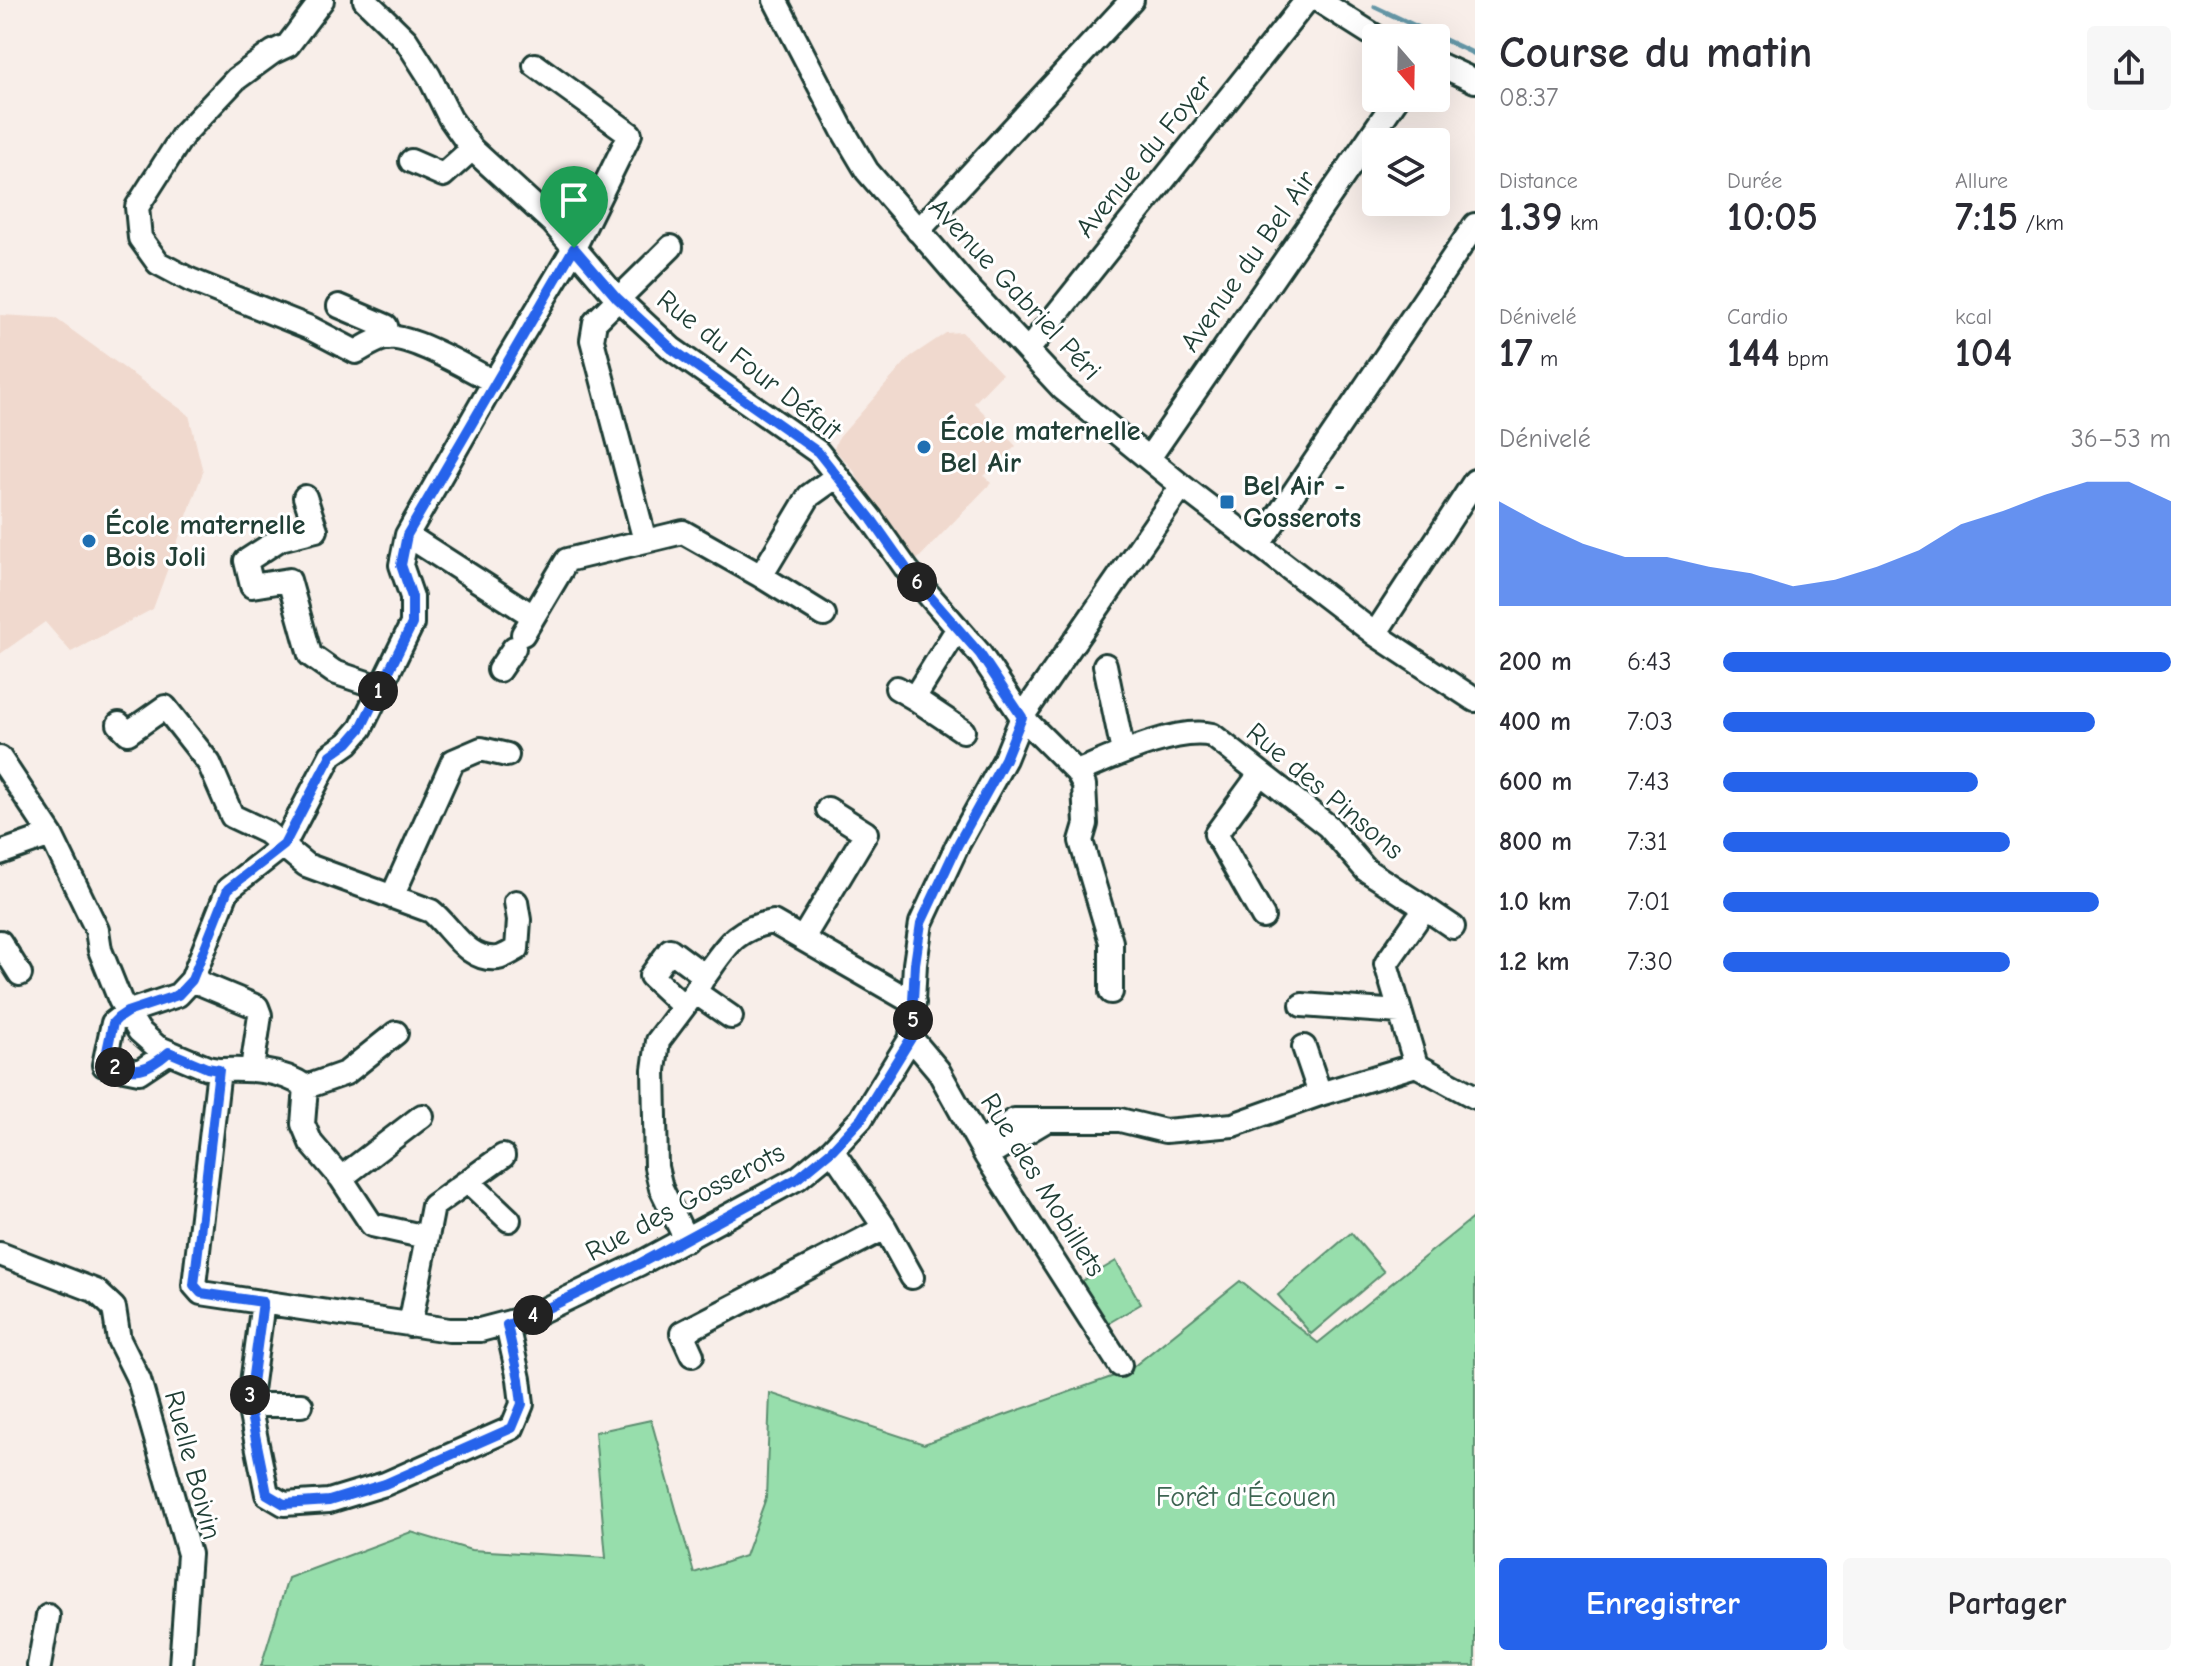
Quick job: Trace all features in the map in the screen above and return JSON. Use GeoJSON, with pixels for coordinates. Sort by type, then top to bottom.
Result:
{"type":"FeatureCollection","features":[{"type":"Feature","properties":{"kind":"street"},"geometry":{"type":"LineString","coordinates":[[322,0],[288,45],[236,79],[183,135],[137,207],[140,238],[158,263],[190,280],[310,328],[356,352],[389,338],[401,338],[494,382]]}},
{"type":"Feature","properties":{"kind":"street","name":"Avenue Gabriel Péri"},"geometry":{"type":"LineString","coordinates":[[775,0],[867,171],[1063,389],[1182,486],[1375,634],[1475,700]]}},
{"type":"Feature","properties":{"kind":"street"},"geometry":{"type":"LineString","coordinates":[[918,231],[1132,0]]}},
{"type":"Feature","properties":{"kind":"street","name":"Avenue du Foyer"},"geometry":{"type":"LineString","coordinates":[[1028,350],[1307,0]]}},
{"type":"Feature","properties":{"kind":"street"},"geometry":{"type":"LineString","coordinates":[[1318,0],[1362,28]]}},
{"type":"Feature","properties":{"kind":"street","name":"Rue du Four Défait"},"geometry":{"type":"LineString","coordinates":[[371,2],[406,40],[450,118],[472,149],[553,223],[617,298],[672,349],[818,452],[908,571],[980,654],[1022,717]]}},
{"type":"Feature","properties":{"kind":"street"},"geometry":{"type":"LineString","coordinates":[[169,1052],[139,1072],[104,1065],[113,1023],[127,1012],[178,995],[192,980],[228,889],[284,845],[331,755],[348,743],[361,728],[412,624],[412,597],[401,565],[407,535],[574,248],[630,134],[535,65]]}},
{"type":"Feature","properties":{"kind":"street"},"geometry":{"type":"LineString","coordinates":[[1450,69],[1475,81]]}},
{"type":"Feature","properties":{"kind":"street","name":"Avenue du Bel Air"},"geometry":{"type":"LineString","coordinates":[[1149,458],[1387,112]]}},
{"type":"Feature","properties":{"kind":"street"},"geometry":{"type":"LineString","coordinates":[[411,161],[443,175],[472,149]]}},
{"type":"Feature","properties":{"kind":"street"},"geometry":{"type":"LineString","coordinates":[[1259,544],[1475,225]]}},
{"type":"Feature","properties":{"kind":"street"},"geometry":{"type":"LineString","coordinates":[[645,541],[592,340],[595,322],[671,247]]}},
{"type":"Feature","properties":{"kind":"street"},"geometry":{"type":"LineString","coordinates":[[339,306],[386,326],[389,338]]}},
{"type":"Feature","properties":{"kind":"street"},"geometry":{"type":"LineString","coordinates":[[761,576],[809,496],[837,476]]}},
{"type":"Feature","properties":{"kind":"street"},"geometry":{"type":"LineString","coordinates":[[1375,634],[1475,481]]}},
{"type":"Feature","properties":{"kind":"street","name":"Rue des Gosserots"},"geometry":{"type":"LineString","coordinates":[[219,1070],[194,1285],[201,1293],[449,1330],[480,1330],[507,1325],[686,1240],[798,1178],[832,1150],[861,1119],[911,1038],[915,964],[921,923],[958,844],[1005,759],[1022,717],[1182,486]]}},
{"type":"Feature","properties":{"kind":"street"},"geometry":{"type":"LineString","coordinates":[[305,497],[316,530],[280,539],[246,561],[252,586],[289,580],[310,655],[334,672],[379,687]]}},
{"type":"Feature","properties":{"kind":"street"},"geometry":{"type":"LineString","coordinates":[[499,670],[567,560],[683,532],[824,615]]}},
{"type":"Feature","properties":{"kind":"street"},"geometry":{"type":"LineString","coordinates":[[407,535],[523,633]]}},
{"type":"Feature","properties":{"kind":"street"},"geometry":{"type":"LineString","coordinates":[[958,628],[905,693],[963,731]]}},
{"type":"Feature","properties":{"kind":"street"},"geometry":{"type":"LineString","coordinates":[[1105,665],[1123,752]]}},
{"type":"Feature","properties":{"kind":"street"},"geometry":{"type":"LineString","coordinates":[[119,724],[128,733],[165,707],[209,763],[232,816],[266,832],[306,865],[431,911],[446,923],[462,946],[478,954],[498,958],[517,949],[519,920],[516,902]]}},
{"type":"Feature","properties":{"kind":"street"},"geometry":{"type":"LineString","coordinates":[[1022,717],[1077,772],[1084,785],[1086,824],[1081,841],[1111,942],[1111,992]]}},
{"type":"Feature","properties":{"kind":"street","name":"Rue des Pinsons"},"geometry":{"type":"LineString","coordinates":[[1077,772],[1123,752],[1197,731],[1212,735],[1328,826],[1366,870],[1453,927]]}},
{"type":"Feature","properties":{"kind":"street"},"geometry":{"type":"LineString","coordinates":[[392,897],[453,761],[481,749],[507,755]]}},
{"type":"Feature","properties":{"kind":"street"},"geometry":{"type":"LineString","coordinates":[[0,758],[51,835],[97,930],[100,950],[127,1012],[139,1031],[157,1047],[207,1068],[252,1069],[292,1077],[306,1087]]}},
{"type":"Feature","properties":{"kind":"street"},"geometry":{"type":"LineString","coordinates":[[1260,774],[1216,834],[1263,917]]}},
{"type":"Feature","properties":{"kind":"street"},"geometry":{"type":"LineString","coordinates":[[803,938],[866,833],[828,809]]}},
{"type":"Feature","properties":{"kind":"street"},"geometry":{"type":"LineString","coordinates":[[0,853],[51,835]]}},
{"type":"Feature","properties":{"kind":"street"},"geometry":{"type":"LineString","coordinates":[[1425,908],[1386,964],[1416,1065],[1475,1097]]}},
{"type":"Feature","properties":{"kind":"street"},"geometry":{"type":"LineString","coordinates":[[686,1240],[661,1188],[656,1167],[654,1070],[658,1041],[733,937],[757,925],[773,922],[914,1003]]}},
{"type":"Feature","properties":{"kind":"street"},"geometry":{"type":"LineString","coordinates":[[0,942],[20,974]]}},
{"type":"Feature","properties":{"kind":"street"},"geometry":{"type":"LineString","coordinates":[[192,980],[257,1007],[260,1015],[252,1069]]}},
{"type":"Feature","properties":{"kind":"street"},"geometry":{"type":"LineString","coordinates":[[694,991],[731,1017]]}},
{"type":"Feature","properties":{"kind":"street"},"geometry":{"type":"LineString","coordinates":[[1302,1005],[1400,1012]]}},
{"type":"Feature","properties":{"kind":"street"},"geometry":{"type":"LineString","coordinates":[[306,1087],[346,1073],[396,1033]]}},
{"type":"Feature","properties":{"kind":"street","name":"Rue des Mobillets"},"geometry":{"type":"LineString","coordinates":[[911,1038],[938,1070],[983,1150],[1120,1365]]}},
{"type":"Feature","properties":{"kind":"street"},"geometry":{"type":"LineString","coordinates":[[1304,1047],[1320,1094]]}},
{"type":"Feature","properties":{"kind":"street"},"geometry":{"type":"LineString","coordinates":[[983,1150],[1051,1118],[1120,1120],[1165,1131],[1233,1125],[1416,1065]]}},
{"type":"Feature","properties":{"kind":"street"},"geometry":{"type":"LineString","coordinates":[[306,1087],[303,1124],[311,1143],[341,1178],[372,1225],[426,1237]]}},
{"type":"Feature","properties":{"kind":"street"},"geometry":{"type":"LineString","coordinates":[[341,1178],[422,1116]]}},
{"type":"Feature","properties":{"kind":"street"},"geometry":{"type":"LineString","coordinates":[[832,1150],[885,1228],[912,1277]]}},
{"type":"Feature","properties":{"kind":"street"},"geometry":{"type":"LineString","coordinates":[[410,1325],[433,1206],[503,1156]]}},
{"type":"Feature","properties":{"kind":"street"},"geometry":{"type":"LineString","coordinates":[[468,1181],[509,1220]]}},
{"type":"Feature","properties":{"kind":"street"},"geometry":{"type":"LineString","coordinates":[[692,1355],[682,1333],[885,1228]]}},
{"type":"Feature","properties":{"kind":"street","name":"Ruelle Boivin"},"geometry":{"type":"LineString","coordinates":[[4,1255],[96,1291],[114,1308],[119,1340],[139,1380],[189,1554],[181,1666]]}},
{"type":"Feature","properties":{"kind":"street"},"geometry":{"type":"LineString","coordinates":[[263,1302],[249,1405],[267,1494],[284,1504],[329,1501],[385,1484],[512,1428],[522,1404],[507,1325]]}},
{"type":"Feature","properties":{"kind":"street"},"geometry":{"type":"LineString","coordinates":[[249,1405],[301,1405]]}},
{"type":"Feature","properties":{"kind":"street"},"geometry":{"type":"LineString","coordinates":[[39,1666],[48,1616]]}},
{"type":"Feature","properties":{"kind":"shaded area","name":"École maternelle Bois Joli"},"geometry":{"type":"Polygon","coordinates":[[[0,315],[55,318],[189,415],[203,472],[153,609],[71,652],[45,622],[0,654],[0,315]]]}},
{"type":"Feature","properties":{"kind":"shaded area","name":"École maternelle Bel Air"},"geometry":{"type":"Polygon","coordinates":[[[962,332],[1002,374],[974,403],[1016,446],[984,476],[991,483],[915,562],[873,507],[854,471],[834,449],[837,440],[910,357],[946,333],[962,332]]]}},
{"type":"Feature","properties":{"kind":"green space","name":"Forêt d'Écouen"},"geometry":{"type":"Polygon","coordinates":[[[1475,1216],[1475,1666],[644,1666],[644,1662],[605,1666],[261,1666],[288,1578],[411,1532],[471,1550],[606,1558],[595,1432],[651,1420],[694,1573],[745,1556],[766,1498],[770,1393],[924,1444],[1128,1371],[1240,1281],[1318,1343],[1475,1216]]]}},
{"type":"Feature","properties":{"kind":"green space"},"geometry":{"type":"Polygon","coordinates":[[[1351,1233],[1384,1272],[1311,1334],[1278,1295],[1351,1233]]]}},
{"type":"Feature","properties":{"kind":"green space"},"geometry":{"type":"Polygon","coordinates":[[[1116,1261],[1141,1304],[1102,1327],[1077,1284],[1116,1261]]]}},
{"type":"Feature","properties":{"kind":"waterway"},"geometry":{"type":"LineString","coordinates":[[1375,7],[1475,54]]}},
{"type":"Feature","properties":{"kind":"place","name":"École maternelle Bel Air"},"geometry":{"type":"Point","coordinates":[924,447]}},
{"type":"Feature","properties":{"kind":"place","name":"Bel Air - Gosserots"},"geometry":{"type":"Point","coordinates":[1227,502]}},
{"type":"Feature","properties":{"kind":"place","name":"École maternelle Bois Joli"},"geometry":{"type":"Point","coordinates":[89,541]}},
{"type":"Feature","properties":{"kind":"route"},"geometry":{"type":"LineString","coordinates":[[574,248],[617,298],[672,349],[818,452],[908,571],[980,654],[1022,717],[1005,759],[958,844],[921,923],[915,964],[911,1038],[861,1119],[832,1150],[798,1178],[743,1210],[639,1264],[507,1325],[522,1404],[512,1428],[385,1484],[329,1501],[284,1504],[267,1494],[249,1405],[263,1302],[201,1293],[194,1285],[219,1070],[169,1052],[139,1072],[104,1065],[113,1023],[127,1012],[178,995],[192,980],[228,889],[284,845],[331,755],[348,743],[361,728],[412,624],[412,597],[401,565],[407,535],[574,248]]}}]}
